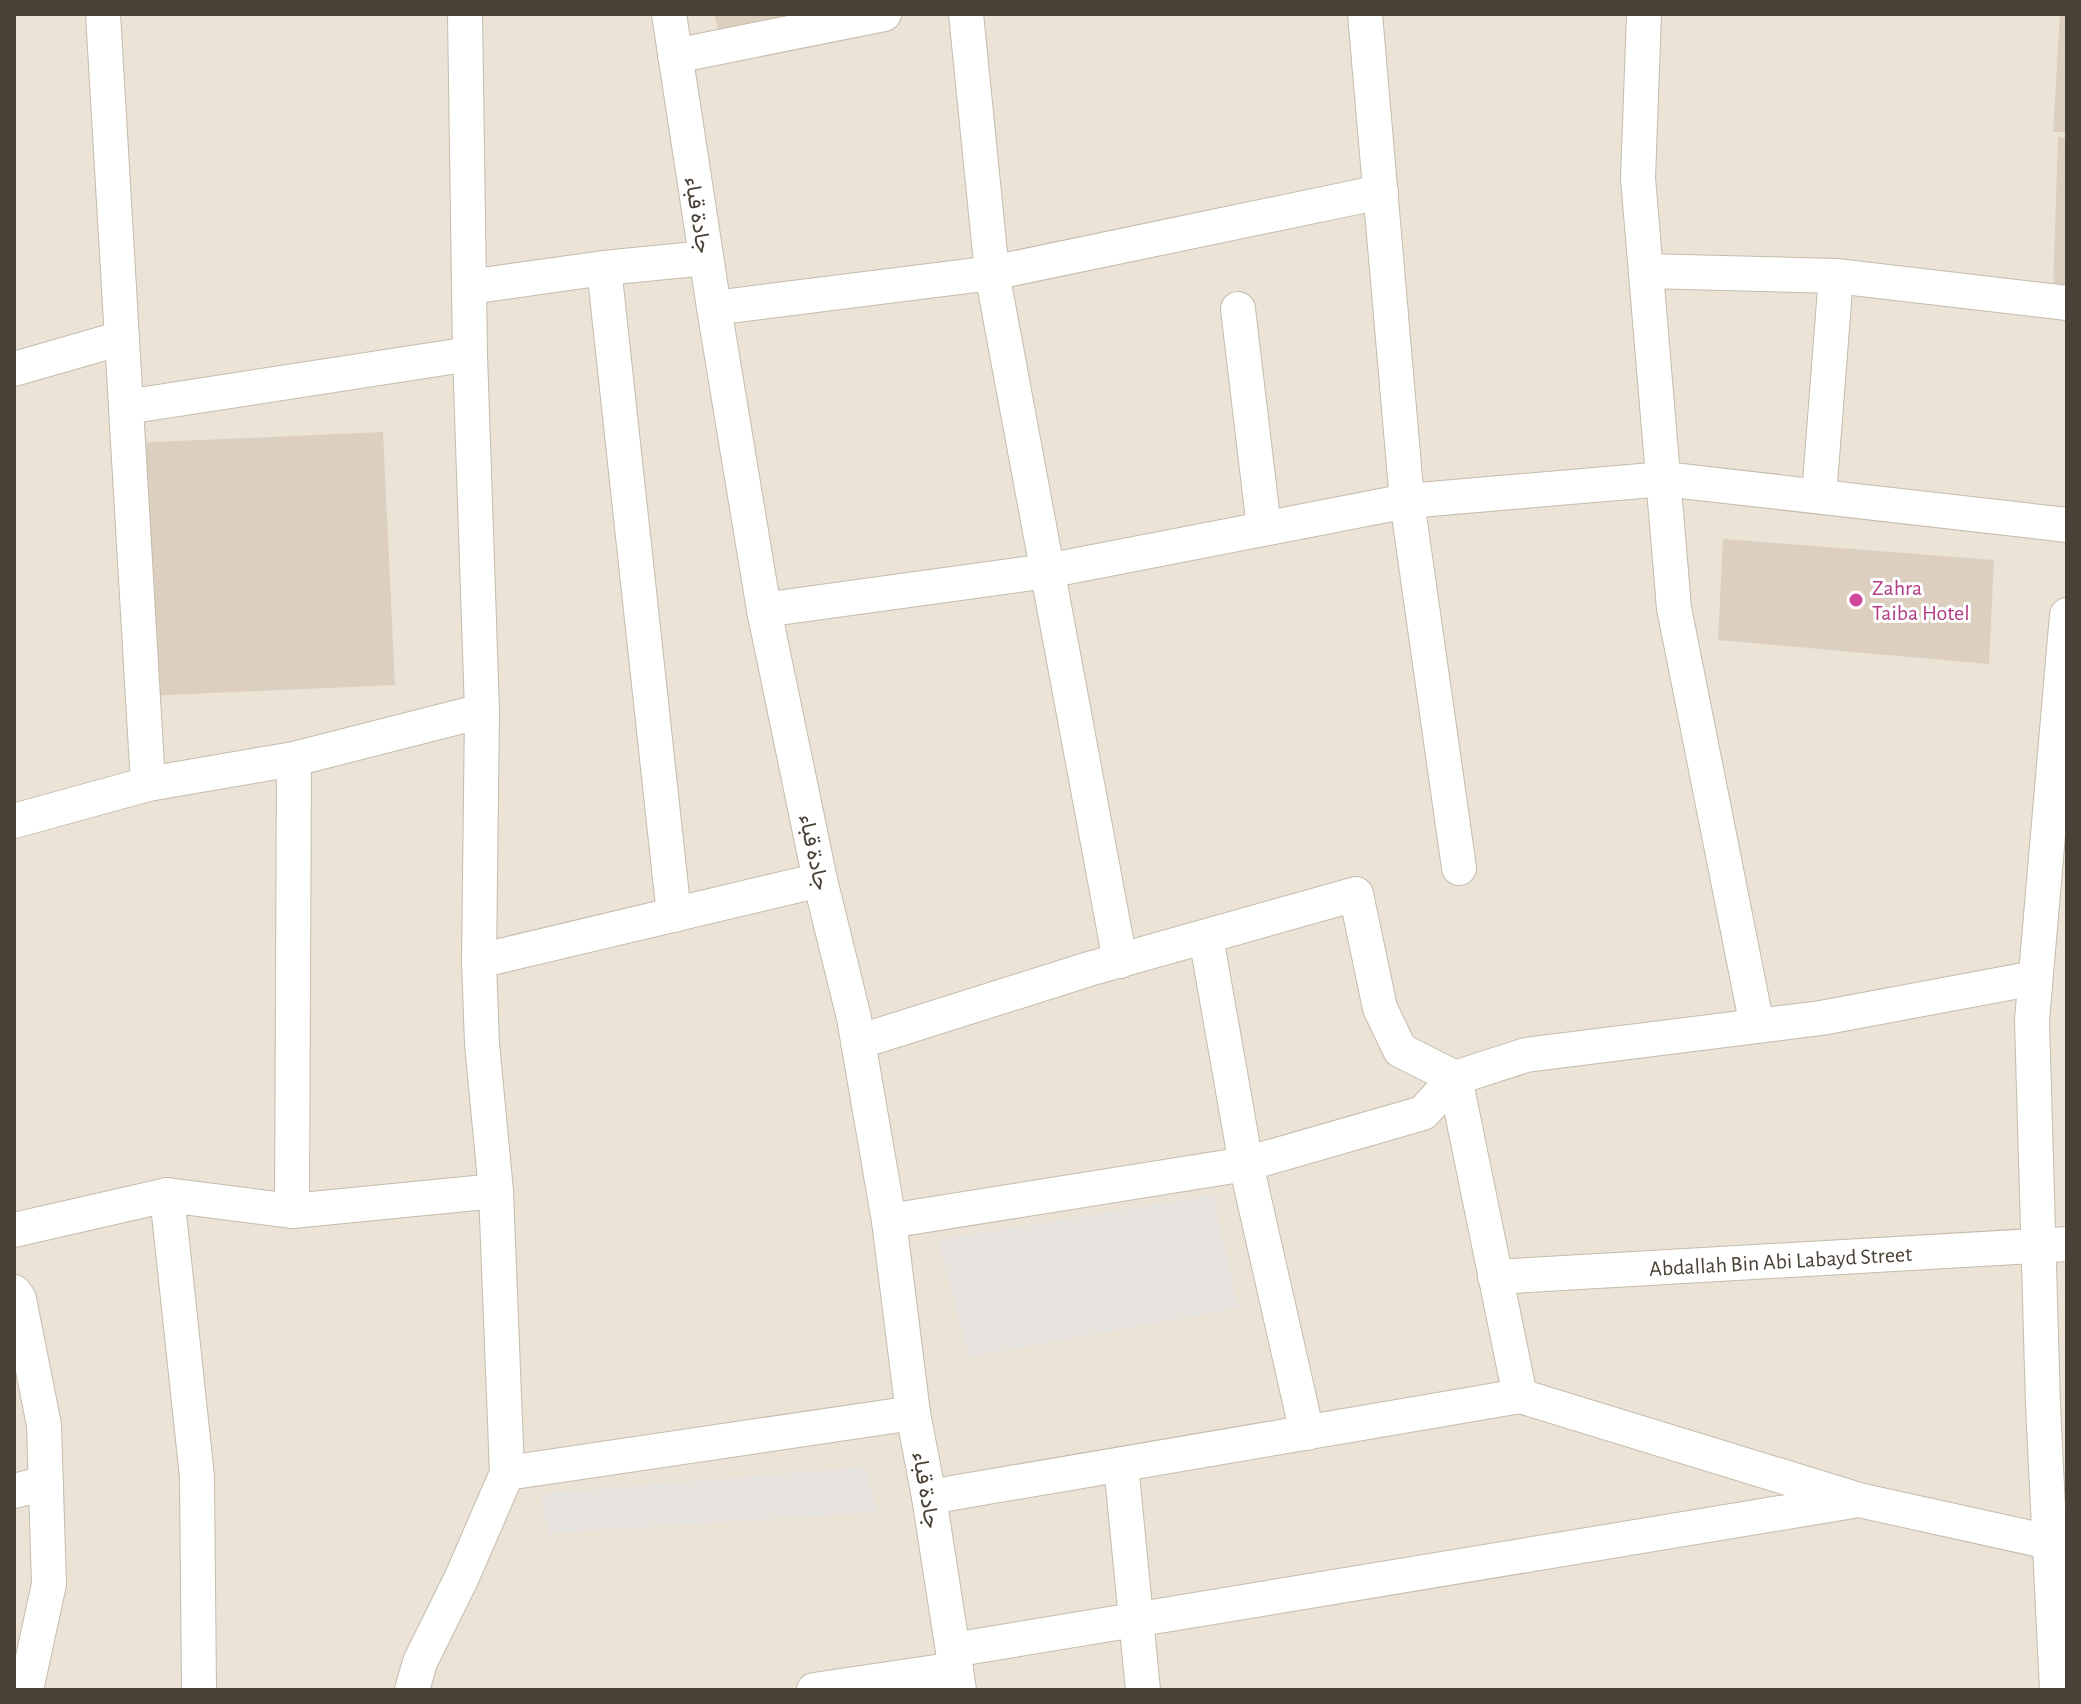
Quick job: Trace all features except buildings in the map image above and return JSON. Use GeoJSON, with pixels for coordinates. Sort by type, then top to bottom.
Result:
{"type":"FeatureCollection","features":[{"type":"Feature","properties":{"kind":"street"},"geometry":{"type":"LineString","coordinates":[[103,14],[148,784]]}},
{"type":"Feature","properties":{"kind":"street"},"geometry":{"type":"LineString","coordinates":[[412,1690],[420,1662],[462,1577],[507,1473],[496,1191],[482,1044],[479,961],[482,711],[470,354],[465,14]]}},
{"type":"Feature","properties":{"kind":"street","name":"جادة قباء"},"geometry":{"type":"LineString","coordinates":[[669,14],[764,610],[820,880],[854,1018],[889,1221],[913,1413],[956,1670]]}},
{"type":"Feature","properties":{"kind":"street"},"geometry":{"type":"LineString","coordinates":[[675,56],[884,14]]}},
{"type":"Feature","properties":{"kind":"street"},"geometry":{"type":"LineString","coordinates":[[966,14],[992,273],[1120,961]]}},
{"type":"Feature","properties":{"kind":"street"},"geometry":{"type":"LineString","coordinates":[[1365,14],[1407,501],[1459,868]]}},
{"type":"Feature","properties":{"kind":"street"},"geometry":{"type":"LineString","coordinates":[[1644,14],[1638,178],[1674,608],[1757,1026]]}},
{"type":"Feature","properties":{"kind":"street"},"geometry":{"type":"LineString","coordinates":[[714,308],[992,273],[1381,192]]}},
{"type":"Feature","properties":{"kind":"street"},"geometry":{"type":"LineString","coordinates":[[469,287],[604,268],[706,258]]}},
{"type":"Feature","properties":{"kind":"street"},"geometry":{"type":"LineString","coordinates":[[604,268],[674,915]]}},
{"type":"Feature","properties":{"kind":"street"},"geometry":{"type":"LineString","coordinates":[[1646,271],[1836,276],[2067,303]]}},
{"type":"Feature","properties":{"kind":"street"},"geometry":{"type":"LineString","coordinates":[[1819,496],[1836,276]]}},
{"type":"Feature","properties":{"kind":"street"},"geometry":{"type":"LineString","coordinates":[[1238,309],[1264,528]]}},
{"type":"Feature","properties":{"kind":"street"},"geometry":{"type":"LineString","coordinates":[[14,369],[122,338]]}},
{"type":"Feature","properties":{"kind":"street"},"geometry":{"type":"LineString","coordinates":[[126,407],[470,354]]}},
{"type":"Feature","properties":{"kind":"street"},"geometry":{"type":"LineString","coordinates":[[764,610],[1047,571],[1407,501],[1664,479],[2067,525]]}},
{"type":"Feature","properties":{"kind":"street"},"geometry":{"type":"LineString","coordinates":[[2057,1690],[2059,1544],[2052,1244],[2032,1020],[2067,615]]}},
{"type":"Feature","properties":{"kind":"street"},"geometry":{"type":"LineString","coordinates":[[14,821],[148,784],[294,759],[482,711]]}},
{"type":"Feature","properties":{"kind":"street"},"geometry":{"type":"LineString","coordinates":[[292,1211],[294,759]]}},
{"type":"Feature","properties":{"kind":"street"},"geometry":{"type":"LineString","coordinates":[[479,961],[820,880]]}},
{"type":"Feature","properties":{"kind":"street"},"geometry":{"type":"LineString","coordinates":[[858,1042],[1120,961],[1356,894],[1380,1008],[1400,1050],[1455,1078]]}},
{"type":"Feature","properties":{"kind":"street"},"geometry":{"type":"LineString","coordinates":[[1206,937],[1246,1164],[1307,1433]]}},
{"type":"Feature","properties":{"kind":"street"},"geometry":{"type":"LineString","coordinates":[[889,1221],[1246,1164],[1423,1113],[1455,1078],[1526,1055],[1821,1018],[2035,978]]}},
{"type":"Feature","properties":{"kind":"street"},"geometry":{"type":"LineString","coordinates":[[1455,1078],[1520,1396]]}},
{"type":"Feature","properties":{"kind":"street"},"geometry":{"type":"LineString","coordinates":[[14,1230],[167,1195],[292,1211],[496,1191]]}},
{"type":"Feature","properties":{"kind":"street"},"geometry":{"type":"LineString","coordinates":[[167,1195],[197,1477],[199,1690]]}},
{"type":"Feature","properties":{"kind":"street","name":"Abdallah Bin Abi Labayd Street"},"geometry":{"type":"LineString","coordinates":[[1495,1277],[2052,1244]]}},
{"type":"Feature","properties":{"kind":"street"},"geometry":{"type":"LineString","coordinates":[[14,1292],[19,1299],[44,1425],[30,1487],[49,1584],[26,1690]]}},
{"type":"Feature","properties":{"kind":"street"},"geometry":{"type":"LineString","coordinates":[[929,1497],[1520,1396],[1859,1500],[2059,1544]]}},
{"type":"Feature","properties":{"kind":"street"},"geometry":{"type":"LineString","coordinates":[[507,1473],[913,1413]]}},
{"type":"Feature","properties":{"kind":"street"},"geometry":{"type":"LineString","coordinates":[[1121,1465],[1143,1690]]}},
{"type":"Feature","properties":{"kind":"street"},"geometry":{"type":"LineString","coordinates":[[814,1690],[956,1670],[1135,1620],[1859,1500]]}},
{"type":"Feature","properties":{"kind":"shaded area"},"geometry":{"type":"Polygon","coordinates":[[[14,14],[2067,14],[2067,1690],[14,1690],[14,14]]]}},
{"type":"Feature","properties":{"kind":"shaded area"},"geometry":{"type":"Polygon","coordinates":[[[1213,1195],[1238,1308],[969,1357],[938,1240],[1213,1195]]]}},
{"type":"Feature","properties":{"kind":"shaded area"},"geometry":{"type":"Polygon","coordinates":[[[865,1467],[877,1512],[548,1533],[540,1494],[865,1467]]]}},
{"type":"Feature","properties":{"kind":"place","name":"Zahra Taiba Hotel"},"geometry":{"type":"Point","coordinates":[1856,600]}}]}
